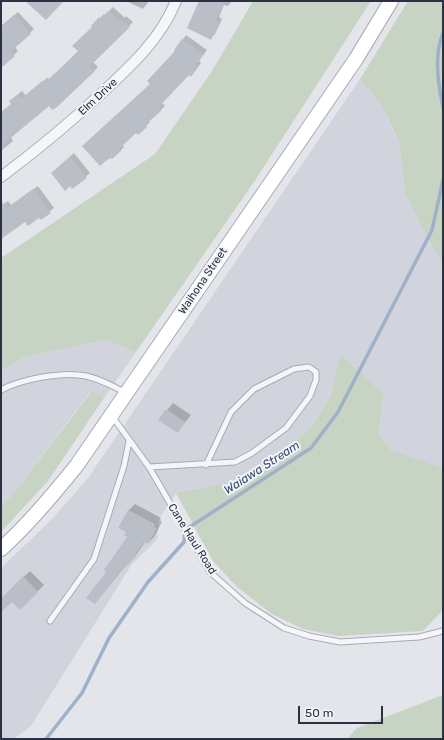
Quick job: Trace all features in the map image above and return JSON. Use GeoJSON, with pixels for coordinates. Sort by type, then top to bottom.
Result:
{"type":"FeatureCollection","features":[{"type":"Feature","properties":{"kind":"street","name":"Elm Drive"},"geometry":{"type":"LineString","coordinates":[[1,177],[66,126],[137,60],[156,37],[176,1]]}},
{"type":"Feature","properties":{"kind":"street","name":"Waihona Street"},"geometry":{"type":"LineString","coordinates":[[1,549],[17,535],[51,498],[77,465],[356,59],[390,1]]}},
{"type":"Feature","properties":{"kind":"lane"},"geometry":{"type":"LineString","coordinates":[[149,467],[206,465],[235,462],[252,453],[286,428],[310,396],[316,380],[316,372],[309,368],[294,369],[254,389],[231,412],[206,465]]}},
{"type":"Feature","properties":{"kind":"lane"},"geometry":{"type":"LineString","coordinates":[[1,390],[35,380],[62,375],[86,376],[108,383],[127,393]]}},
{"type":"Feature","properties":{"kind":"lane","name":"Cane Haul Road"},"geometry":{"type":"LineString","coordinates":[[112,415],[129,441],[149,467],[210,572],[245,603],[284,628],[309,636],[340,642],[419,637],[443,631]]}},
{"type":"Feature","properties":{"kind":"lane"},"geometry":{"type":"LineString","coordinates":[[50,621],[94,560],[124,466],[129,441]]}},
{"type":"Feature","properties":{"kind":"shaded area"},"geometry":{"type":"Polygon","coordinates":[[[360,79],[382,106],[399,143],[405,194],[440,261],[443,263],[443,468],[391,450],[379,433],[383,393],[340,354],[331,394],[316,421],[292,445],[231,482],[176,493],[159,519],[157,540],[132,564],[31,726],[14,739],[1,739],[1,568],[53,518],[88,478],[360,79]]]}},
{"type":"Feature","properties":{"kind":"shaded area"},"geometry":{"type":"Polygon","coordinates":[[[105,340],[136,352],[104,398],[91,391],[10,498],[1,505],[1,371],[25,357],[105,340]]]}},
{"type":"Feature","properties":{"kind":"green space"},"geometry":{"type":"Polygon","coordinates":[[[253,1],[371,1],[254,182],[136,352],[105,340],[25,357],[1,371],[1,258],[155,154],[212,71],[253,1]]]}},
{"type":"Feature","properties":{"kind":"green space"},"geometry":{"type":"Polygon","coordinates":[[[408,1],[443,1],[443,263],[440,261],[405,194],[399,142],[382,106],[360,79],[408,1]]]}},
{"type":"Feature","properties":{"kind":"green space"},"geometry":{"type":"Polygon","coordinates":[[[340,354],[383,393],[379,433],[391,450],[443,468],[443,610],[423,631],[338,636],[303,629],[272,614],[237,587],[213,561],[176,493],[231,482],[292,445],[316,421],[331,394],[340,354]]]}},
{"type":"Feature","properties":{"kind":"green space"},"geometry":{"type":"Polygon","coordinates":[[[92,391],[104,398],[48,481],[1,532],[1,505],[10,498],[92,391]]]}},
{"type":"Feature","properties":{"kind":"green space"},"geometry":{"type":"Polygon","coordinates":[[[443,695],[443,739],[347,739],[357,728],[443,695]]]}},
{"type":"Feature","properties":{"kind":"building"},"geometry":{"type":"Polygon","coordinates":[[[25,1],[64,1],[46,20],[25,1]]]}},
{"type":"Feature","properties":{"kind":"building"},"geometry":{"type":"Polygon","coordinates":[[[199,1],[225,1],[215,21],[219,23],[211,40],[187,28],[199,1]]]}},
{"type":"Feature","properties":{"kind":"building"},"geometry":{"type":"Polygon","coordinates":[[[108,11],[120,21],[122,19],[130,27],[90,66],[95,71],[57,107],[52,110],[49,106],[1,146],[1,112],[11,104],[9,101],[17,95],[21,99],[42,81],[44,83],[58,71],[78,51],[72,46],[92,27],[91,26],[99,17],[101,19],[108,11]]]}},
{"type":"Feature","properties":{"kind":"building"},"geometry":{"type":"Polygon","coordinates":[[[14,15],[31,34],[11,51],[15,56],[1,68],[1,26],[14,15]]]}},
{"type":"Feature","properties":{"kind":"building"},"geometry":{"type":"Polygon","coordinates":[[[182,39],[203,54],[195,65],[198,67],[191,77],[189,75],[158,108],[161,111],[145,125],[147,127],[138,135],[136,133],[119,149],[121,151],[112,159],[110,157],[100,166],[82,146],[150,84],[147,81],[175,51],[174,50],[182,39]]]}},
{"type":"Feature","properties":{"kind":"building"},"geometry":{"type":"Polygon","coordinates":[[[70,157],[87,178],[72,189],[70,186],[65,191],[51,173],[70,157]]]}},
{"type":"Feature","properties":{"kind":"building"},"geometry":{"type":"Polygon","coordinates":[[[33,189],[51,213],[41,220],[39,218],[28,226],[25,222],[1,239],[1,201],[7,208],[33,189]]]}},
{"type":"Feature","properties":{"kind":"building"},"geometry":{"type":"Polygon","coordinates":[[[166,409],[185,422],[178,433],[158,420],[166,409]]]}},
{"type":"Feature","properties":{"kind":"building"},"geometry":{"type":"Polygon","coordinates":[[[128,510],[155,524],[154,527],[157,528],[148,544],[144,542],[128,566],[126,564],[95,604],[86,598],[106,572],[104,570],[127,537],[124,535],[126,532],[118,528],[128,510]]]}},
{"type":"Feature","properties":{"kind":"building"},"geometry":{"type":"Polygon","coordinates":[[[23,576],[38,592],[20,610],[12,602],[1,612],[1,599],[23,576]]]}},
{"type":"Feature","properties":{"kind":"waterway","name":"Waiawa Stream"},"geometry":{"type":"LineString","coordinates":[[443,33],[438,50],[438,79],[443,107]]}},
{"type":"Feature","properties":{"kind":"waterway","name":"Waiawa Stream"},"geometry":{"type":"LineString","coordinates":[[46,739],[82,693],[109,638],[148,582],[184,542],[185,530],[311,448],[338,412],[432,230],[443,180]]}}]}
